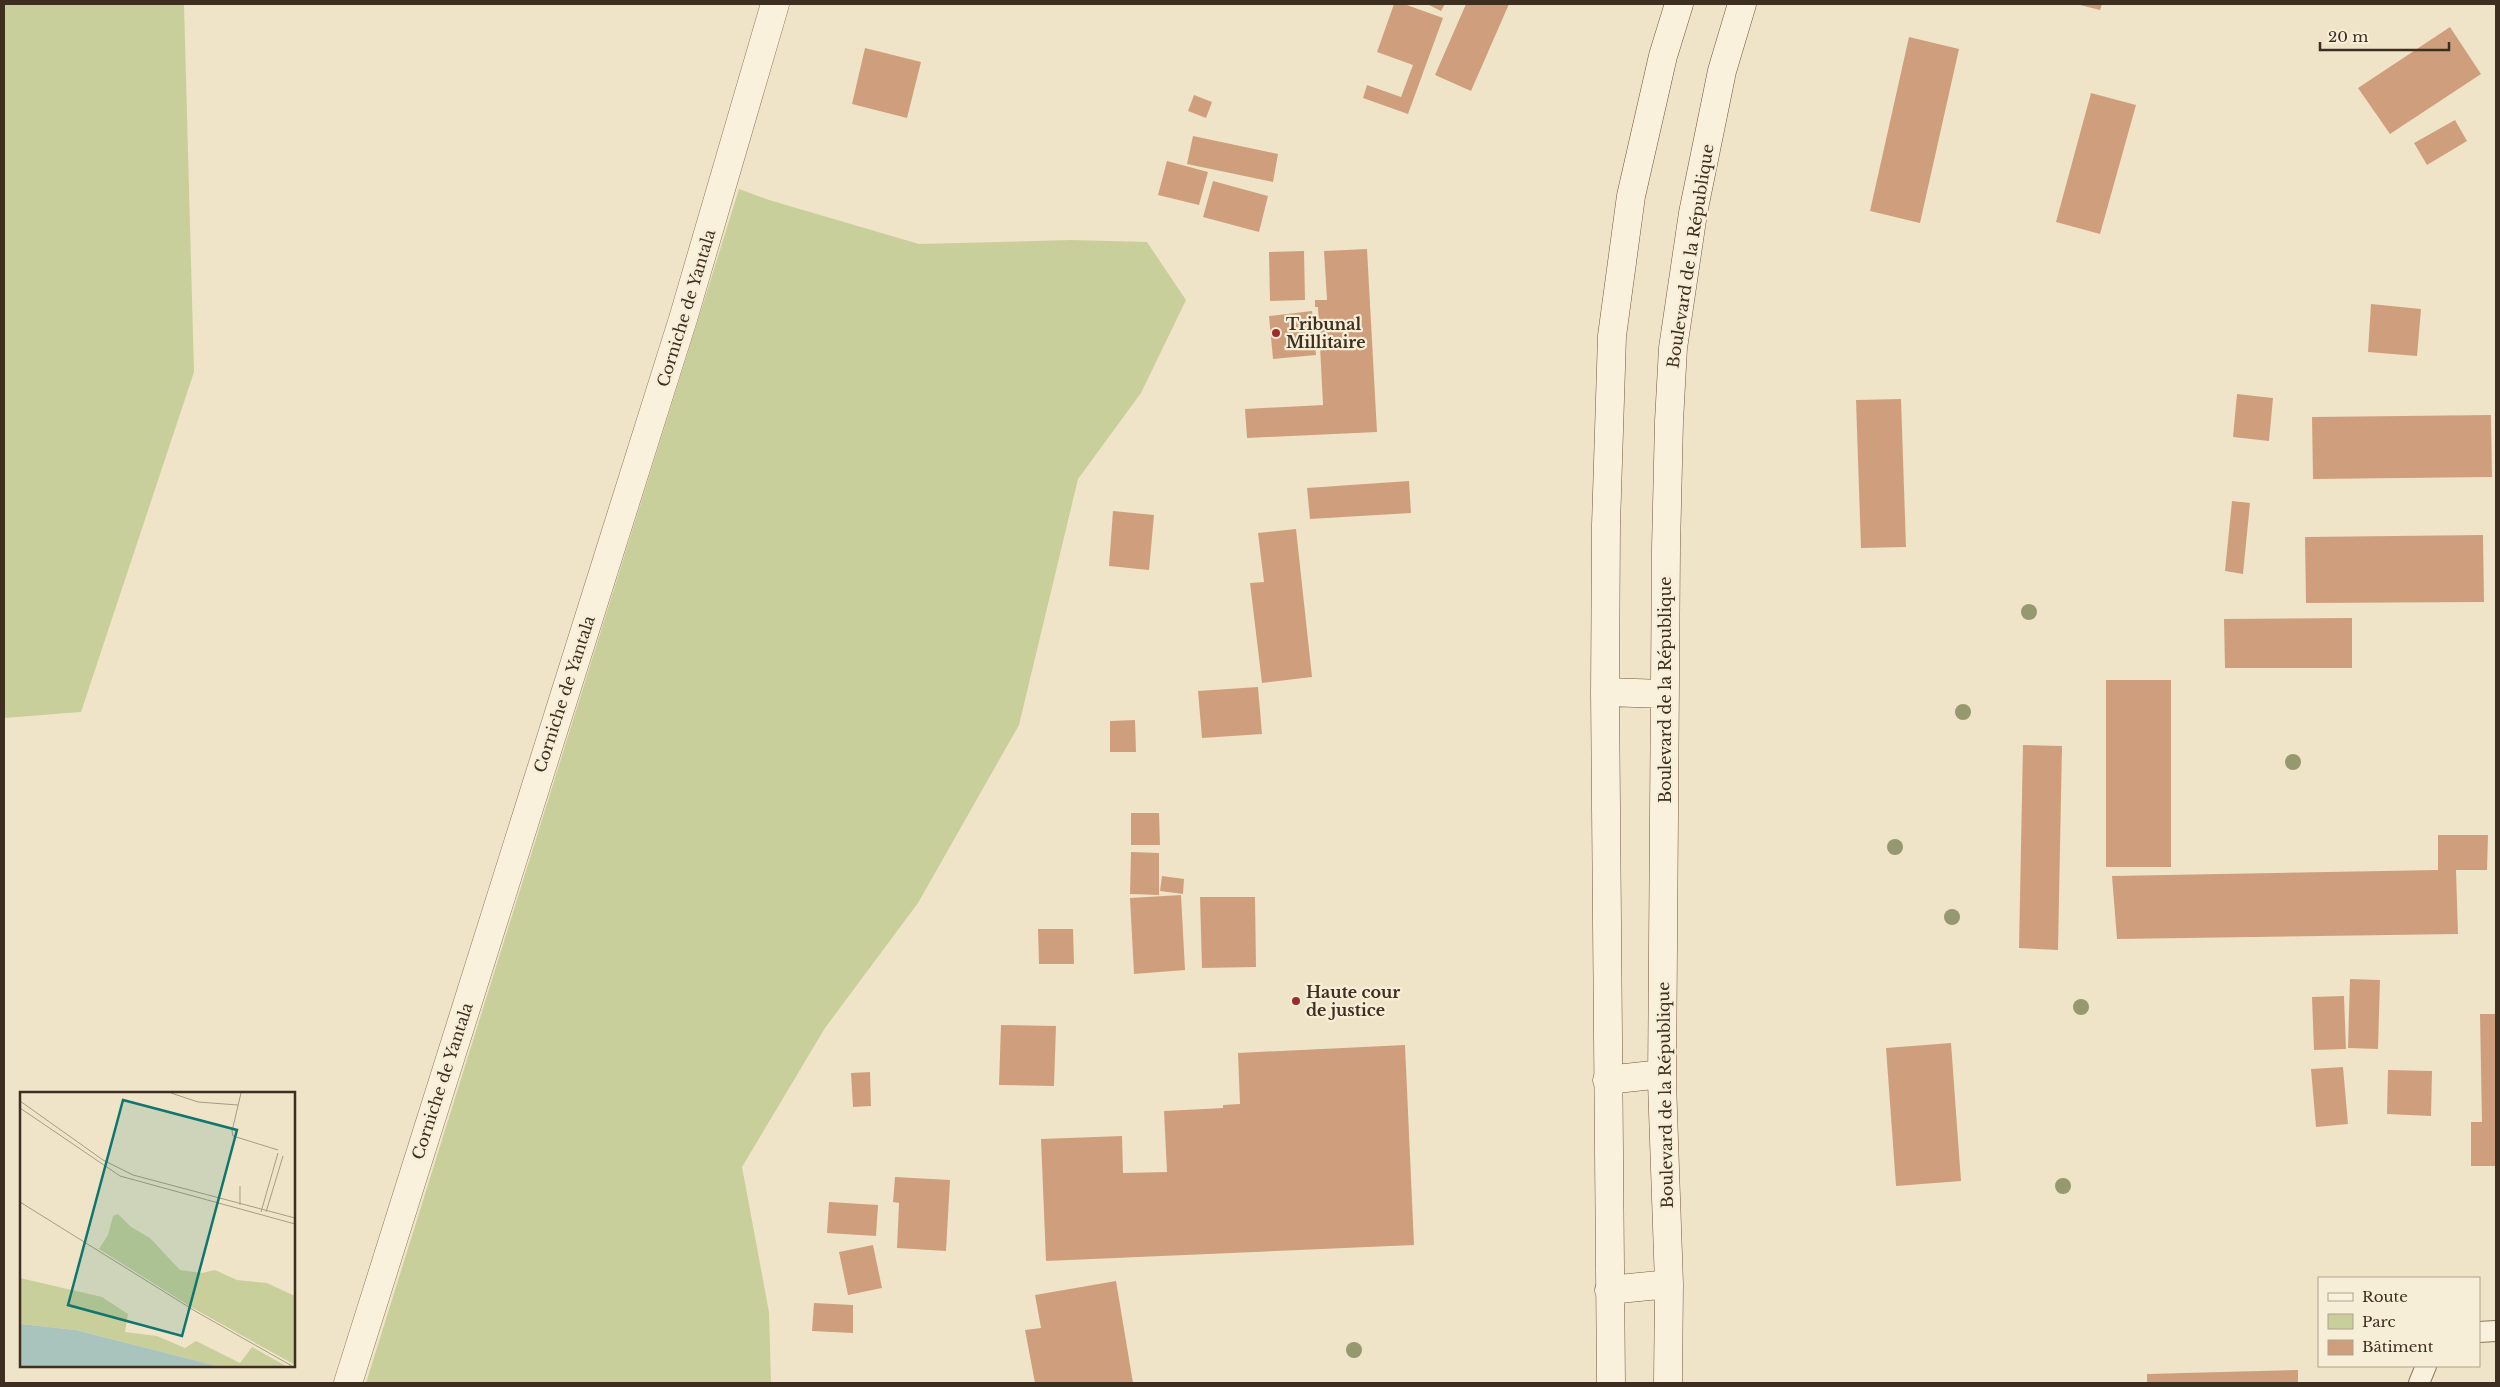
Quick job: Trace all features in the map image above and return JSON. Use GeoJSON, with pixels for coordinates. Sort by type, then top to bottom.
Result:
{"type":"FeatureCollection","features":[{"type":"Feature","properties":{"kind":"main road","name":"Corniche de Yantala"},"geometry":{"type":"LineString","coordinates":[[348,1383],[683,319],[775,4]]}},
{"type":"Feature","properties":{"kind":"main road"},"geometry":{"type":"LineString","coordinates":[[1610,1383],[1605,692],[1606,525],[1612,336],[1631,196],[1663,56],[1679,4]]}},
{"type":"Feature","properties":{"kind":"main road","name":"Boulevard de la République"},"geometry":{"type":"LineString","coordinates":[[1668,1383],[1669,1284],[1662,1074],[1666,548],[1673,348],[1707,140],[1722,71],[1742,4]]}},
{"type":"Feature","properties":{"kind":"main road"},"geometry":{"type":"LineString","coordinates":[[1605,692],[1665,694]]}},
{"type":"Feature","properties":{"kind":"main road"},"geometry":{"type":"LineString","coordinates":[[1607,1080],[1662,1074]]}},
{"type":"Feature","properties":{"kind":"main road"},"geometry":{"type":"LineString","coordinates":[[1609,1290],[1669,1284]]}},
{"type":"Feature","properties":{"kind":"lane"},"geometry":{"type":"LineString","coordinates":[[2480,1332],[2496,1332]]}},
{"type":"Feature","properties":{"kind":"lane"},"geometry":{"type":"LineString","coordinates":[[2419,1383],[2426,1367]]}},
{"type":"Feature","properties":{"kind":"green space"},"geometry":{"type":"Polygon","coordinates":[[[4,4],[184,4],[194,372],[81,712],[4,718],[4,4]]]}},
{"type":"Feature","properties":{"kind":"green space"},"geometry":{"type":"Polygon","coordinates":[[[739,189],[769,200],[919,244],[1071,240],[1147,242],[1186,300],[1141,393],[1078,479],[1019,725],[918,903],[825,1028],[742,1167],[769,1312],[771,1383],[366,1383],[739,189]]]}},
{"type":"Feature","properties":{"kind":"building"},"geometry":{"type":"Polygon","coordinates":[[[1394,4],[1404,4],[1443,18],[1408,114],[1363,98],[1367,85],[1401,97],[1413,65],[1377,52],[1394,4]]]}},
{"type":"Feature","properties":{"kind":"building"},"geometry":{"type":"Polygon","coordinates":[[[1427,4],[1445,4],[1441,11],[1427,4]]]}},
{"type":"Feature","properties":{"kind":"building"},"geometry":{"type":"Polygon","coordinates":[[[1466,4],[1509,4],[1471,91],[1435,75],[1466,4]]]}},
{"type":"Feature","properties":{"kind":"building"},"geometry":{"type":"Polygon","coordinates":[[[2076,4],[2102,4],[2100,10],[2076,4]]]}},
{"type":"Feature","properties":{"kind":"building"},"geometry":{"type":"Polygon","coordinates":[[[2450,27],[2481,74],[2390,134],[2358,88],[2450,27]]]}},
{"type":"Feature","properties":{"kind":"building"},"geometry":{"type":"Polygon","coordinates":[[[1909,37],[1959,49],[1920,223],[1870,211],[1909,37]]]}},
{"type":"Feature","properties":{"kind":"building"},"geometry":{"type":"Polygon","coordinates":[[[865,48],[921,62],[907,118],[852,104],[865,48]]]}},
{"type":"Feature","properties":{"kind":"building"},"geometry":{"type":"Polygon","coordinates":[[[2091,93],[2136,105],[2100,234],[2056,222],[2091,93]]]}},
{"type":"Feature","properties":{"kind":"building"},"geometry":{"type":"Polygon","coordinates":[[[1194,95],[1212,102],[1206,118],[1188,111],[1194,95]]]}},
{"type":"Feature","properties":{"kind":"building"},"geometry":{"type":"Polygon","coordinates":[[[2455,120],[2467,141],[2427,165],[2414,143],[2455,120]]]}},
{"type":"Feature","properties":{"kind":"building"},"geometry":{"type":"Polygon","coordinates":[[[1193,136],[1278,154],[1273,182],[1187,164],[1193,136]]]}},
{"type":"Feature","properties":{"kind":"building"},"geometry":{"type":"Polygon","coordinates":[[[1167,161],[1208,172],[1199,205],[1158,195],[1167,161]]]}},
{"type":"Feature","properties":{"kind":"building"},"geometry":{"type":"Polygon","coordinates":[[[1213,181],[1268,196],[1259,232],[1203,217],[1213,181]]]}},
{"type":"Feature","properties":{"kind":"building"},"geometry":{"type":"Polygon","coordinates":[[[1367,249],[1377,432],[1247,438],[1245,409],[1323,405],[1318,307],[1315,307],[1315,300],[1327,300],[1324,251],[1367,249]]]}},
{"type":"Feature","properties":{"kind":"building"},"geometry":{"type":"Polygon","coordinates":[[[1304,251],[1305,300],[1270,301],[1269,252],[1304,251]]]}},
{"type":"Feature","properties":{"kind":"building"},"geometry":{"type":"Polygon","coordinates":[[[2371,304],[2421,309],[2417,356],[2368,352],[2371,304]]]}},
{"type":"Feature","properties":{"kind":"building"},"geometry":{"type":"Polygon","coordinates":[[[1312,311],[1316,355],[1273,359],[1269,316],[1312,311]]]}},
{"type":"Feature","properties":{"kind":"building"},"geometry":{"type":"Polygon","coordinates":[[[2237,394],[2273,398],[2269,441],[2233,437],[2237,394]]]}},
{"type":"Feature","properties":{"kind":"building"},"geometry":{"type":"Polygon","coordinates":[[[1901,399],[1906,547],[1861,548],[1856,400],[1901,399]]]}},
{"type":"Feature","properties":{"kind":"building"},"geometry":{"type":"Polygon","coordinates":[[[2491,415],[2492,477],[2313,479],[2312,417],[2491,415]]]}},
{"type":"Feature","properties":{"kind":"building"},"geometry":{"type":"Polygon","coordinates":[[[1409,481],[1411,513],[1310,519],[1307,488],[1409,481]]]}},
{"type":"Feature","properties":{"kind":"building"},"geometry":{"type":"Polygon","coordinates":[[[2232,501],[2250,503],[2243,574],[2225,571],[2232,501]]]}},
{"type":"Feature","properties":{"kind":"building"},"geometry":{"type":"Polygon","coordinates":[[[1113,511],[1154,515],[1149,570],[1109,566],[1113,511]]]}},
{"type":"Feature","properties":{"kind":"building"},"geometry":{"type":"Polygon","coordinates":[[[1296,529],[1312,677],[1262,683],[1250,583],[1264,582],[1258,533],[1296,529]]]}},
{"type":"Feature","properties":{"kind":"building"},"geometry":{"type":"Polygon","coordinates":[[[2483,535],[2484,602],[2306,603],[2305,537],[2483,535]]]}},
{"type":"Feature","properties":{"kind":"building"},"geometry":{"type":"Polygon","coordinates":[[[2352,618],[2352,668],[2225,668],[2224,619],[2352,618]]]}},
{"type":"Feature","properties":{"kind":"building"},"geometry":{"type":"Polygon","coordinates":[[[2106,680],[2171,680],[2171,867],[2106,867],[2106,680]]]}},
{"type":"Feature","properties":{"kind":"building"},"geometry":{"type":"Polygon","coordinates":[[[1258,687],[1262,734],[1202,738],[1198,691],[1258,687]]]}},
{"type":"Feature","properties":{"kind":"building"},"geometry":{"type":"Polygon","coordinates":[[[1135,720],[1136,752],[1110,752],[1110,721],[1135,720]]]}},
{"type":"Feature","properties":{"kind":"building"},"geometry":{"type":"Polygon","coordinates":[[[2023,745],[2062,746],[2058,950],[2019,948],[2023,745]]]}},
{"type":"Feature","properties":{"kind":"building"},"geometry":{"type":"Polygon","coordinates":[[[1131,813],[1159,813],[1160,845],[1131,845],[1131,813]]]}},
{"type":"Feature","properties":{"kind":"building"},"geometry":{"type":"Polygon","coordinates":[[[2438,835],[2488,835],[2487,870],[2456,870],[2458,934],[2117,939],[2112,876],[2438,870],[2438,835]]]}},
{"type":"Feature","properties":{"kind":"building"},"geometry":{"type":"Polygon","coordinates":[[[1131,852],[1159,853],[1159,895],[1130,894],[1131,852]]]}},
{"type":"Feature","properties":{"kind":"building"},"geometry":{"type":"Polygon","coordinates":[[[1162,876],[1184,879],[1183,894],[1160,891],[1162,876]]]}},
{"type":"Feature","properties":{"kind":"building"},"geometry":{"type":"Polygon","coordinates":[[[1181,895],[1185,970],[1134,974],[1130,898],[1181,895]]]}},
{"type":"Feature","properties":{"kind":"building"},"geometry":{"type":"Polygon","coordinates":[[[1200,897],[1255,897],[1256,967],[1202,968],[1200,897]]]}},
{"type":"Feature","properties":{"kind":"building"},"geometry":{"type":"Polygon","coordinates":[[[1038,929],[1073,929],[1074,964],[1039,964],[1038,929]]]}},
{"type":"Feature","properties":{"kind":"building"},"geometry":{"type":"Polygon","coordinates":[[[2350,979],[2380,980],[2378,1049],[2348,1048],[2350,979]]]}},
{"type":"Feature","properties":{"kind":"building"},"geometry":{"type":"Polygon","coordinates":[[[2344,996],[2346,1049],[2314,1050],[2312,997],[2344,996]]]}},
{"type":"Feature","properties":{"kind":"building"},"geometry":{"type":"Polygon","coordinates":[[[2480,1014],[2496,1014],[2496,1166],[2471,1166],[2471,1122],[2482,1122],[2480,1014]]]}},
{"type":"Feature","properties":{"kind":"building"},"geometry":{"type":"Polygon","coordinates":[[[1001,1025],[1056,1026],[1054,1086],[999,1085],[1001,1025]]]}},
{"type":"Feature","properties":{"kind":"building"},"geometry":{"type":"Polygon","coordinates":[[[1951,1043],[1961,1181],[1896,1186],[1886,1048],[1951,1043]]]}},
{"type":"Feature","properties":{"kind":"building"},"geometry":{"type":"Polygon","coordinates":[[[1405,1045],[1414,1245],[1046,1261],[1041,1139],[1122,1136],[1123,1173],[1167,1172],[1164,1111],[1223,1108],[1223,1105],[1240,1104],[1238,1053],[1405,1045]]]}},
{"type":"Feature","properties":{"kind":"building"},"geometry":{"type":"Polygon","coordinates":[[[2343,1067],[2348,1124],[2316,1127],[2311,1069],[2343,1067]]]}},
{"type":"Feature","properties":{"kind":"building"},"geometry":{"type":"Polygon","coordinates":[[[2388,1070],[2432,1071],[2431,1116],[2387,1114],[2388,1070]]]}},
{"type":"Feature","properties":{"kind":"building"},"geometry":{"type":"Polygon","coordinates":[[[870,1072],[871,1106],[853,1107],[851,1073],[870,1072]]]}},
{"type":"Feature","properties":{"kind":"building"},"geometry":{"type":"Polygon","coordinates":[[[895,1177],[950,1180],[946,1251],[897,1248],[899,1203],[893,1202],[895,1177]]]}},
{"type":"Feature","properties":{"kind":"building"},"geometry":{"type":"Polygon","coordinates":[[[829,1202],[878,1205],[876,1236],[827,1233],[829,1202]]]}},
{"type":"Feature","properties":{"kind":"building"},"geometry":{"type":"Polygon","coordinates":[[[873,1245],[882,1288],[848,1295],[839,1252],[873,1245]]]}},
{"type":"Feature","properties":{"kind":"building"},"geometry":{"type":"Polygon","coordinates":[[[1116,1281],[1133,1383],[1035,1383],[1025,1330],[1041,1328],[1035,1295],[1116,1281]]]}},
{"type":"Feature","properties":{"kind":"building"},"geometry":{"type":"Polygon","coordinates":[[[814,1303],[853,1305],[853,1333],[812,1331],[814,1303]]]}},
{"type":"Feature","properties":{"kind":"building"},"geometry":{"type":"Polygon","coordinates":[[[2298,1370],[2298,1383],[2147,1383],[2147,1374],[2298,1370]]]}},
{"type":"Feature","properties":{"kind":"place","name":"Tribunal Millitaire"},"geometry":{"type":"Point","coordinates":[1276,333]}},
{"type":"Feature","properties":{"kind":"place","name":"Haute cour de justice"},"geometry":{"type":"Point","coordinates":[1296,1001]}}]}
